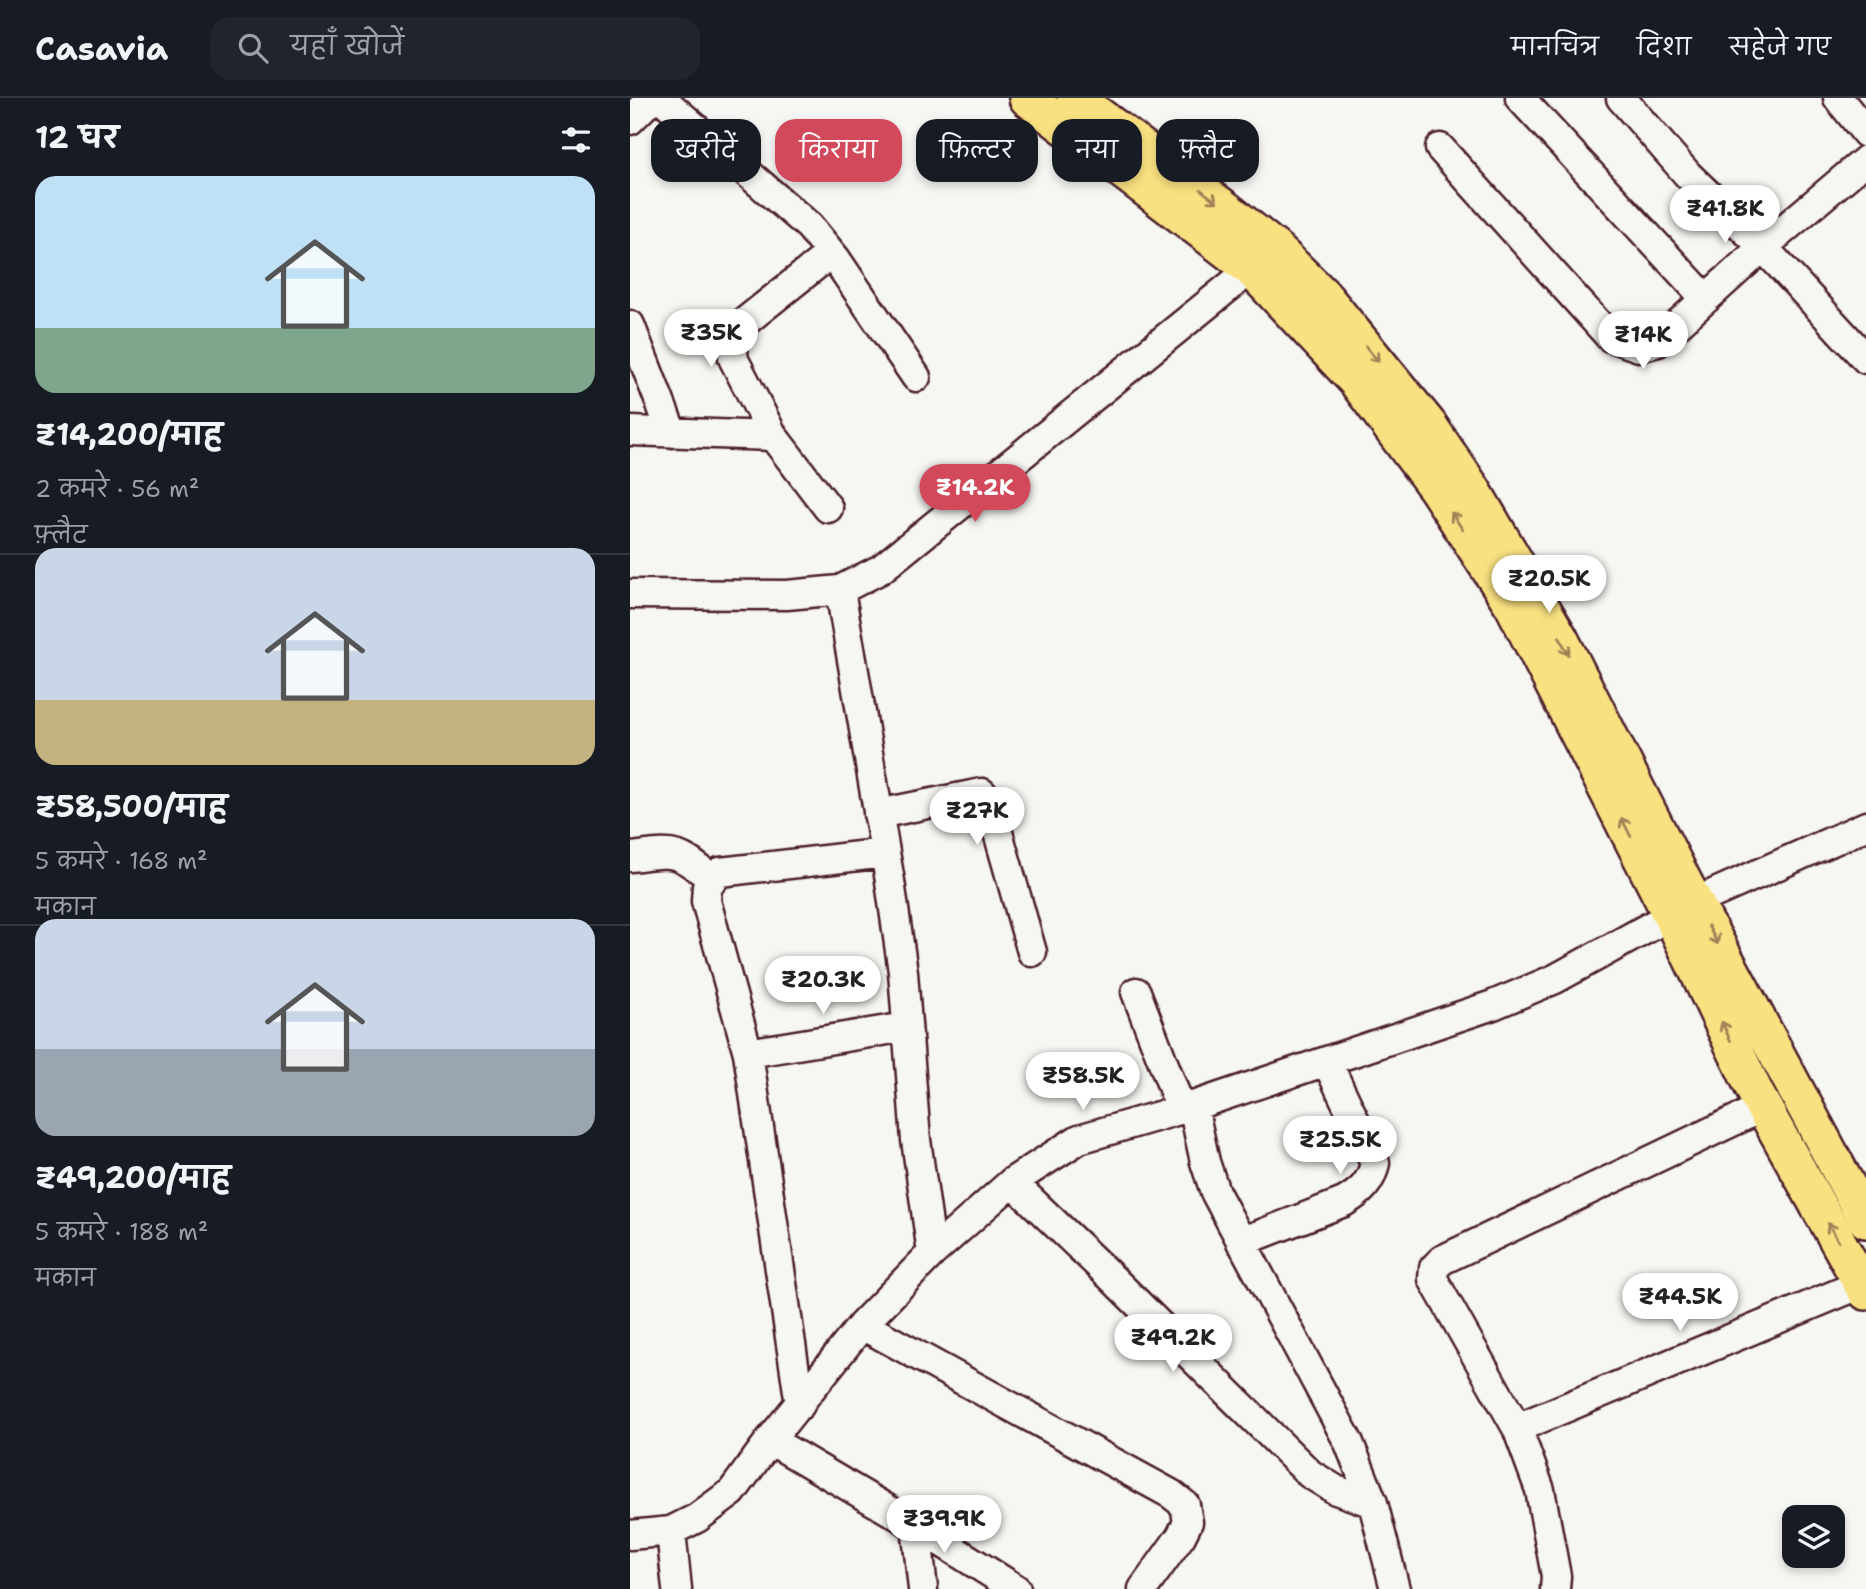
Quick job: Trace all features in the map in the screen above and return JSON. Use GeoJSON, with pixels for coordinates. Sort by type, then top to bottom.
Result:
{"type":"FeatureCollection","features":[{"type":"Feature","properties":{"kind":"main road"},"geometry":{"type":"LineString","coordinates":[[1027,98],[1251,269],[1356,381],[1436,488],[1513,606],[1683,908],[1866,1220]]}},
{"type":"Feature","properties":{"kind":"main road"},"geometry":{"type":"LineString","coordinates":[[1075,98],[1226,209],[1277,250],[1323,295],[1429,425],[1473,490],[1560,638],[1683,908],[1763,1107],[1864,1288]]}},
{"type":"Feature","properties":{"kind":"street"},"geometry":{"type":"LineString","coordinates":[[630,120],[652,98]]}},
{"type":"Feature","properties":{"kind":"street"},"geometry":{"type":"LineString","coordinates":[[661,98],[809,226],[831,253],[916,377]]}},
{"type":"Feature","properties":{"kind":"street"},"geometry":{"type":"LineString","coordinates":[[1520,98],[1706,299]]}},
{"type":"Feature","properties":{"kind":"street"},"geometry":{"type":"LineString","coordinates":[[1621,98],[1688,175],[1763,247],[1866,359]]}},
{"type":"Feature","properties":{"kind":"street"},"geometry":{"type":"LineString","coordinates":[[1838,98],[1866,133]]}},
{"type":"Feature","properties":{"kind":"street"},"geometry":{"type":"LineString","coordinates":[[1440,148],[1610,337],[1639,347],[1658,342],[1763,247],[1866,160]]}},
{"type":"Feature","properties":{"kind":"street"},"geometry":{"type":"LineString","coordinates":[[828,508],[774,436],[733,358],[734,339],[741,325],[831,253]]}},
{"type":"Feature","properties":{"kind":"street"},"geometry":{"type":"LineString","coordinates":[[630,594],[787,595],[841,590],[881,569],[1251,269]]}},
{"type":"Feature","properties":{"kind":"street"},"geometry":{"type":"LineString","coordinates":[[630,325],[672,433]]}},
{"type":"Feature","properties":{"kind":"street"},"geometry":{"type":"LineString","coordinates":[[630,431],[774,436]]}},
{"type":"Feature","properties":{"kind":"street"},"geometry":{"type":"LineString","coordinates":[[841,590],[903,972],[916,1140],[932,1253]]}},
{"type":"Feature","properties":{"kind":"street"},"geometry":{"type":"LineString","coordinates":[[878,814],[982,793],[989,801],[1032,952]]}},
{"type":"Feature","properties":{"kind":"street"},"geometry":{"type":"LineString","coordinates":[[630,1535],[671,1531],[697,1518],[733,1492],[770,1440],[862,1325],[932,1253],[1012,1182],[1079,1139],[1187,1108],[1493,1005],[1555,979],[1683,908],[1866,826]]}},
{"type":"Feature","properties":{"kind":"street"},"geometry":{"type":"LineString","coordinates":[[800,1405],[748,1053],[706,901],[707,886],[720,872],[885,853]]}},
{"type":"Feature","properties":{"kind":"street"},"geometry":{"type":"LineString","coordinates":[[630,857],[678,854],[712,879]]}},
{"type":"Feature","properties":{"kind":"street"},"geometry":{"type":"LineString","coordinates":[[1136,992],[1187,1108],[1212,1182],[1241,1242],[1349,1443],[1373,1503],[1395,1589]]}},
{"type":"Feature","properties":{"kind":"street"},"geometry":{"type":"LineString","coordinates":[[748,1053],[906,1027]]}},
{"type":"Feature","properties":{"kind":"street"},"geometry":{"type":"LineString","coordinates":[[1241,1242],[1343,1202],[1359,1193],[1372,1176],[1374,1163],[1370,1151],[1327,1062]]}},
{"type":"Feature","properties":{"kind":"street"},"geometry":{"type":"LineString","coordinates":[[1555,1589],[1556,1576],[1540,1490],[1517,1428],[1433,1279],[1434,1268],[1442,1260],[1763,1107]]}},
{"type":"Feature","properties":{"kind":"street"},"geometry":{"type":"LineString","coordinates":[[1012,1182],[1310,1474],[1336,1490],[1373,1503]]}},
{"type":"Feature","properties":{"kind":"street"},"geometry":{"type":"LineString","coordinates":[[1517,1428],[1864,1288]]}},
{"type":"Feature","properties":{"kind":"street"},"geometry":{"type":"LineString","coordinates":[[862,1325],[1047,1424],[1171,1494],[1185,1505],[1188,1522],[1143,1589]]}},
{"type":"Feature","properties":{"kind":"street"},"geometry":{"type":"LineString","coordinates":[[770,1440],[1016,1589]]}},
{"type":"Feature","properties":{"kind":"street"},"geometry":{"type":"LineString","coordinates":[[916,1526],[922,1589]]}},
{"type":"Feature","properties":{"kind":"street"},"geometry":{"type":"LineString","coordinates":[[671,1531],[677,1589]]}}]}
